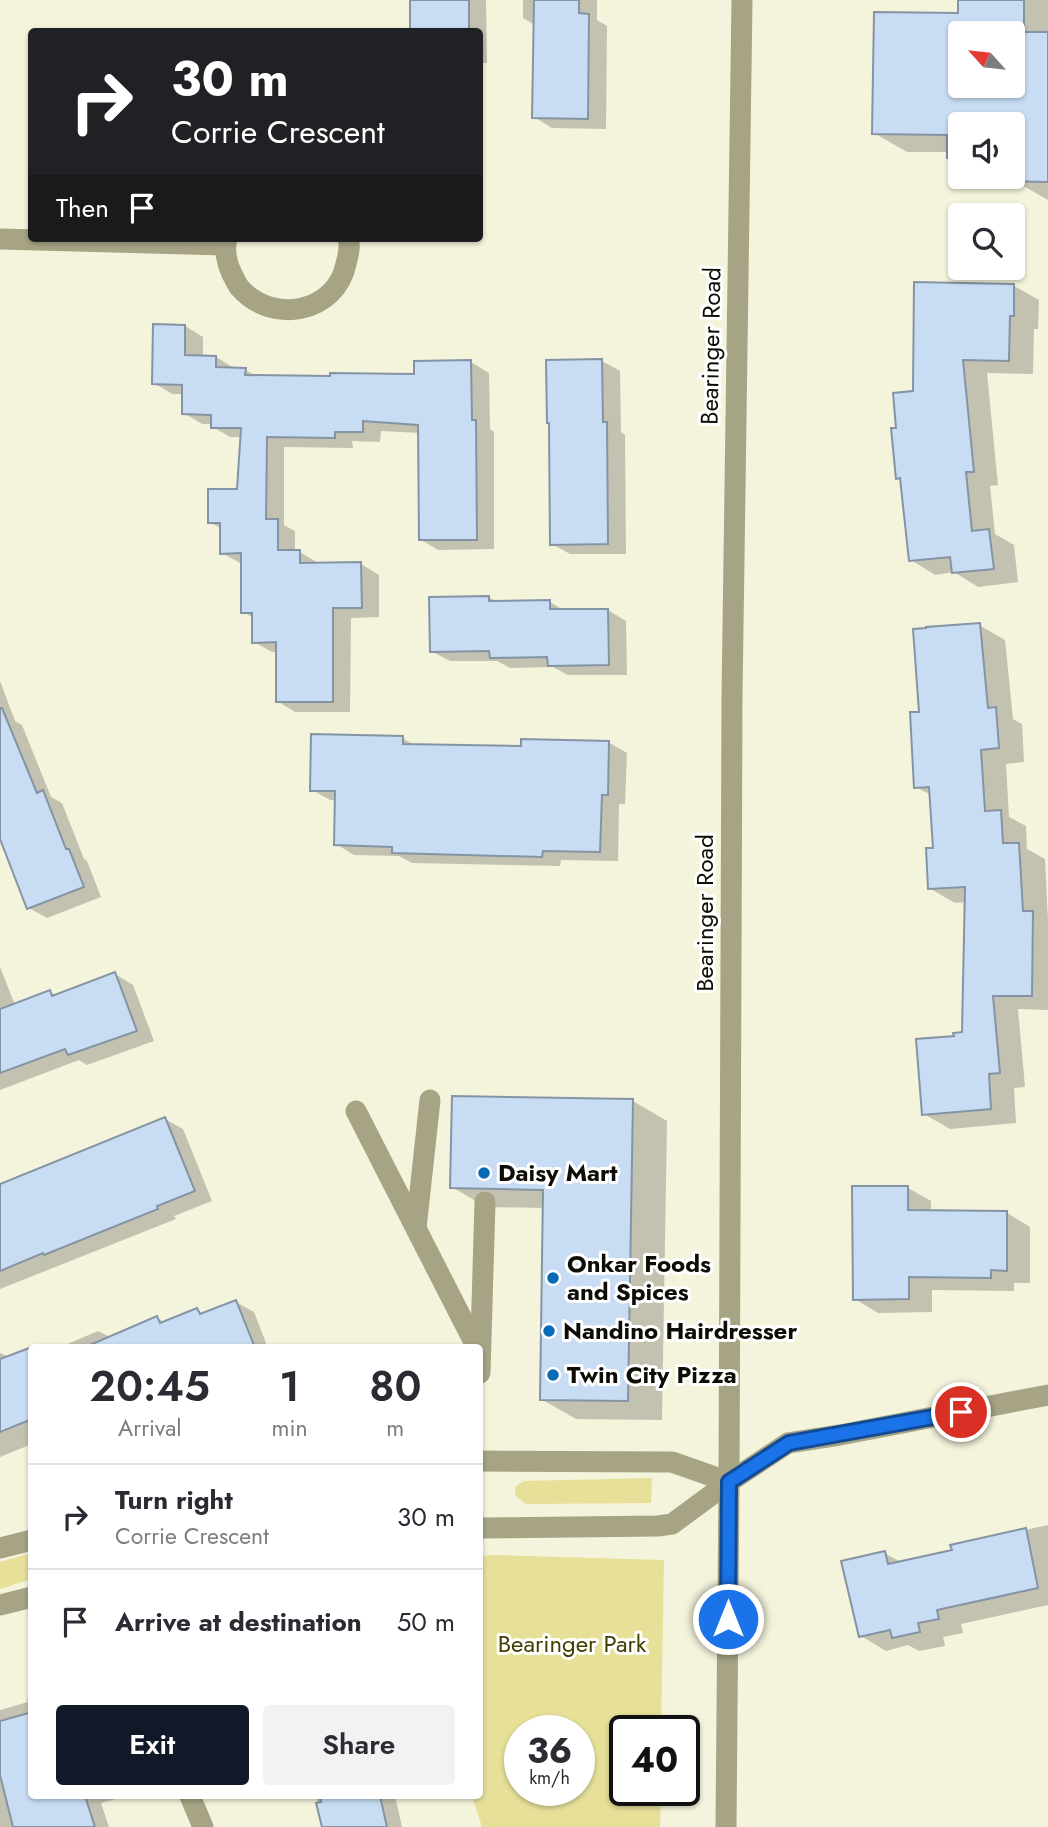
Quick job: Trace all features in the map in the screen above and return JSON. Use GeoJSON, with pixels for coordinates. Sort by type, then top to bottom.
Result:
{"type":"FeatureCollection","features":[{"type":"Feature","properties":{"kind":"street","name":"Bearinger Road"},"geometry":{"type":"LineString","coordinates":[[726,1827],[732,697],[741,0]]}},
{"type":"Feature","properties":{"kind":"street"},"geometry":{"type":"LineString","coordinates":[[0,239],[28,239]]}},
{"type":"Feature","properties":{"kind":"street"},"geometry":{"type":"LineString","coordinates":[[226,242],[228,267],[239,288],[255,302],[276,310],[295,310],[316,304],[331,294],[344,276],[349,242]]}},
{"type":"Feature","properties":{"kind":"street"},"geometry":{"type":"LineString","coordinates":[[416,1228],[430,1100]]}},
{"type":"Feature","properties":{"kind":"street"},"geometry":{"type":"LineString","coordinates":[[356,1111],[475,1344]]}},
{"type":"Feature","properties":{"kind":"street"},"geometry":{"type":"LineString","coordinates":[[480,1344],[485,1202]]}},
{"type":"Feature","properties":{"kind":"street"},"geometry":{"type":"LineString","coordinates":[[483,1528],[672,1524],[789,1443],[1048,1395]]}},
{"type":"Feature","properties":{"kind":"street"},"geometry":{"type":"LineString","coordinates":[[483,1461],[672,1462],[729,1482]]}},
{"type":"Feature","properties":{"kind":"street"},"geometry":{"type":"LineString","coordinates":[[0,1548],[28,1540]]}},
{"type":"Feature","properties":{"kind":"street"},"geometry":{"type":"LineString","coordinates":[[0,1605],[28,1598]]}},
{"type":"Feature","properties":{"kind":"street"},"geometry":{"type":"LineString","coordinates":[[191,1799],[202,1827]]}},
{"type":"Feature","properties":{"kind":"green space"},"geometry":{"type":"Polygon","coordinates":[[[652,1478],[651,1503],[526,1504],[515,1495],[516,1486],[524,1481],[652,1478]]]}},
{"type":"Feature","properties":{"kind":"green space"},"geometry":{"type":"Polygon","coordinates":[[[28,1554],[28,1580],[0,1589],[0,1562],[28,1554]]]}},
{"type":"Feature","properties":{"kind":"green space","name":"Bearinger Park"},"geometry":{"type":"Polygon","coordinates":[[[483,1556],[664,1560],[661,1715],[609,1715],[609,1806],[661,1806],[660,1827],[482,1827],[473,1799],[483,1799],[483,1556]]]}},
{"type":"Feature","properties":{"kind":"building"},"geometry":{"type":"Polygon","coordinates":[[[410,0],[469,0],[469,28],[410,28],[410,0]]]}},
{"type":"Feature","properties":{"kind":"building"},"geometry":{"type":"Polygon","coordinates":[[[534,0],[579,0],[579,13],[589,14],[588,119],[532,118],[534,0]]]}},
{"type":"Feature","properties":{"kind":"building"},"geometry":{"type":"Polygon","coordinates":[[[958,0],[1024,0],[1024,21],[948,21],[948,98],[1026,98],[1026,32],[1048,32],[1048,182],[1025,181],[1025,112],[948,112],[948,158],[947,135],[872,134],[874,12],[958,13],[958,0]]]}},
{"type":"Feature","properties":{"kind":"building"},"geometry":{"type":"Polygon","coordinates":[[[914,282],[1014,284],[1009,361],[963,360],[974,472],[966,472],[972,531],[989,529],[994,569],[952,573],[950,557],[909,561],[900,478],[896,479],[891,428],[896,428],[893,393],[913,391],[914,282]]]}},
{"type":"Feature","properties":{"kind":"building"},"geometry":{"type":"Polygon","coordinates":[[[153,324],[185,325],[185,355],[216,356],[216,367],[246,368],[245,375],[414,374],[414,361],[471,360],[472,420],[476,420],[477,540],[419,540],[418,425],[363,421],[363,432],[335,432],[335,438],[267,437],[266,519],[278,519],[278,550],[300,550],[300,563],[361,562],[362,608],[333,608],[333,702],[276,702],[276,642],[252,643],[252,613],[241,613],[241,553],[220,554],[220,523],[208,523],[208,489],[237,489],[241,428],[211,428],[211,415],[182,414],[182,385],[152,384],[153,324]]]}},
{"type":"Feature","properties":{"kind":"building"},"geometry":{"type":"Polygon","coordinates":[[[602,359],[603,422],[607,422],[608,544],[550,545],[546,360],[602,359]]]}},
{"type":"Feature","properties":{"kind":"building"},"geometry":{"type":"Polygon","coordinates":[[[489,596],[489,601],[550,600],[550,609],[608,609],[609,665],[548,666],[547,657],[490,658],[489,651],[430,652],[429,597],[489,596]]]}},
{"type":"Feature","properties":{"kind":"building"},"geometry":{"type":"Polygon","coordinates":[[[980,623],[988,708],[996,707],[999,748],[981,750],[985,811],[1001,810],[1003,843],[1019,843],[1023,911],[1033,911],[1032,996],[993,996],[1000,1073],[989,1074],[991,1109],[922,1115],[916,1039],[954,1036],[953,1033],[962,1032],[965,887],[928,889],[926,848],[933,848],[929,787],[914,788],[910,712],[919,712],[913,629],[980,623]]]}},
{"type":"Feature","properties":{"kind":"building"},"geometry":{"type":"Polygon","coordinates":[[[0,708],[37,793],[43,790],[84,887],[27,909],[0,839],[0,708]]]}},
{"type":"Feature","properties":{"kind":"building"},"geometry":{"type":"Polygon","coordinates":[[[311,734],[403,736],[403,744],[521,746],[521,739],[609,741],[608,795],[602,795],[600,852],[543,851],[542,857],[392,853],[392,847],[334,845],[335,791],[310,791],[311,734]]]}},
{"type":"Feature","properties":{"kind":"building"},"geometry":{"type":"Polygon","coordinates":[[[115,972],[137,1031],[68,1055],[65,1049],[0,1073],[0,1009],[50,990],[52,996],[115,972]]]}},
{"type":"Feature","properties":{"kind":"building"},"geometry":{"type":"Polygon","coordinates":[[[452,1096],[633,1099],[628,1401],[540,1400],[543,1190],[450,1188],[452,1096]]]}},
{"type":"Feature","properties":{"kind":"building"},"geometry":{"type":"Polygon","coordinates":[[[165,1117],[195,1191],[157,1206],[158,1209],[0,1271],[0,1184],[165,1117]]]}},
{"type":"Feature","properties":{"kind":"building"},"geometry":{"type":"Polygon","coordinates":[[[852,1186],[908,1186],[908,1210],[1007,1211],[1007,1271],[991,1270],[991,1278],[909,1277],[909,1299],[853,1300],[852,1186]]]}},
{"type":"Feature","properties":{"kind":"building"},"geometry":{"type":"Polygon","coordinates":[[[236,1300],[253,1344],[92,1344],[157,1316],[160,1323],[197,1308],[200,1314],[236,1300]]]}},
{"type":"Feature","properties":{"kind":"building"},"geometry":{"type":"Polygon","coordinates":[[[28,1348],[28,1421],[0,1432],[0,1359],[28,1348]]]}},
{"type":"Feature","properties":{"kind":"building"},"geometry":{"type":"Polygon","coordinates":[[[1026,1528],[1038,1588],[937,1610],[939,1619],[918,1623],[920,1632],[892,1638],[890,1630],[859,1637],[841,1561],[885,1551],[888,1564],[952,1550],[950,1545],[1026,1528]]]}},
{"type":"Feature","properties":{"kind":"building"},"geometry":{"type":"Polygon","coordinates":[[[28,1713],[28,1799],[86,1799],[95,1827],[13,1827],[0,1775],[0,1721],[28,1713]]]}},
{"type":"Feature","properties":{"kind":"building"},"geometry":{"type":"Polygon","coordinates":[[[320,1799],[381,1799],[387,1827],[322,1827],[316,1803],[321,1802],[320,1799]]]}},
{"type":"Feature","properties":{"kind":"place","name":"Daisy Mart"},"geometry":{"type":"Point","coordinates":[484,1173]}},
{"type":"Feature","properties":{"kind":"place","name":"Onkar Foods and Spices"},"geometry":{"type":"Point","coordinates":[553,1278]}},
{"type":"Feature","properties":{"kind":"place","name":"Nandino Hairdresser"},"geometry":{"type":"Point","coordinates":[549,1331]}},
{"type":"Feature","properties":{"kind":"place","name":"Twin City Pizza"},"geometry":{"type":"Point","coordinates":[553,1375]}},
{"type":"Feature","properties":{"kind":"route"},"geometry":{"type":"LineString","coordinates":[[728,1619],[729,1482],[789,1443],[961,1412]]}}]}
